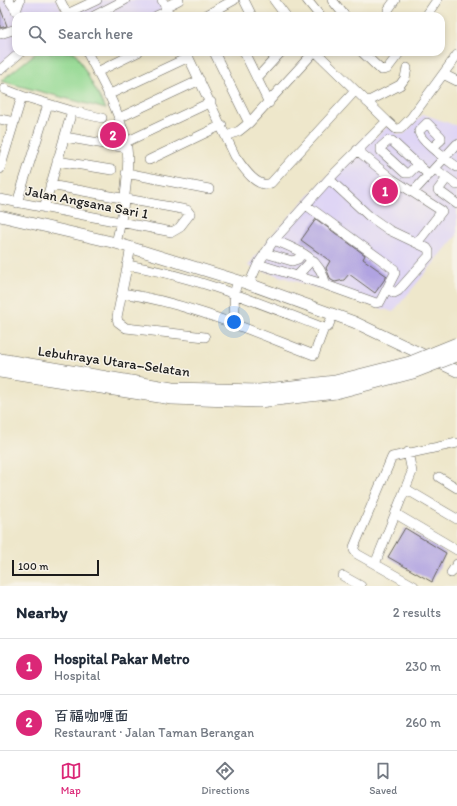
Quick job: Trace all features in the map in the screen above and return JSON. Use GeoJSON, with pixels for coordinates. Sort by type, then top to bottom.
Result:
{"type":"FeatureCollection","features":[{"type":"Feature","properties":{"kind":"highway","name":"Lebuhraya Utara–Selatan"},"geometry":{"type":"LineString","coordinates":[[0,360],[172,388],[259,391],[335,387],[410,363],[457,344]]}},
{"type":"Feature","properties":{"kind":"highway","name":"Lebuhraya Utara–Selatan"},"geometry":{"type":"LineString","coordinates":[[0,371],[172,398],[259,401],[413,372],[457,355]]}},
{"type":"Feature","properties":{"kind":"main road"},"geometry":{"type":"LineString","coordinates":[[0,216],[131,247],[238,280],[333,314],[380,334],[457,371]]}},
{"type":"Feature","properties":{"kind":"street"},"geometry":{"type":"LineString","coordinates":[[9,0],[17,12]]}},
{"type":"Feature","properties":{"kind":"street"},"geometry":{"type":"LineString","coordinates":[[18,12],[20,0]]}},
{"type":"Feature","properties":{"kind":"street"},"geometry":{"type":"LineString","coordinates":[[60,0],[66,12]]}},
{"type":"Feature","properties":{"kind":"street"},"geometry":{"type":"LineString","coordinates":[[73,12],[97,0]]}},
{"type":"Feature","properties":{"kind":"street"},"geometry":{"type":"LineString","coordinates":[[102,12],[125,0]]}},
{"type":"Feature","properties":{"kind":"street"},"geometry":{"type":"LineString","coordinates":[[166,9],[179,0]]}},
{"type":"Feature","properties":{"kind":"street"},"geometry":{"type":"LineString","coordinates":[[223,12],[234,0]]}},
{"type":"Feature","properties":{"kind":"street"},"geometry":{"type":"LineString","coordinates":[[244,0],[250,12]]}},
{"type":"Feature","properties":{"kind":"street"},"geometry":{"type":"LineString","coordinates":[[274,0],[283,12]]}},
{"type":"Feature","properties":{"kind":"street"},"geometry":{"type":"LineString","coordinates":[[307,0],[317,12]]}},
{"type":"Feature","properties":{"kind":"street"},"geometry":{"type":"LineString","coordinates":[[332,0],[342,12]]}},
{"type":"Feature","properties":{"kind":"street"},"geometry":{"type":"LineString","coordinates":[[388,10],[395,0]]}},
{"type":"Feature","properties":{"kind":"street"},"geometry":{"type":"LineString","coordinates":[[429,12],[437,0]]}},
{"type":"Feature","properties":{"kind":"street"},"geometry":{"type":"LineString","coordinates":[[0,34],[12,30]]}},
{"type":"Feature","properties":{"kind":"street"},"geometry":{"type":"LineString","coordinates":[[319,56],[396,129],[404,127],[457,55]]}},
{"type":"Feature","properties":{"kind":"street"},"geometry":{"type":"LineString","coordinates":[[0,70],[16,56]]}},
{"type":"Feature","properties":{"kind":"street"},"geometry":{"type":"LineString","coordinates":[[88,56],[119,118],[126,145],[126,173],[121,222],[116,243]]}},
{"type":"Feature","properties":{"kind":"street"},"geometry":{"type":"LineString","coordinates":[[97,72],[130,56]]}},
{"type":"Feature","properties":{"kind":"street"},"geometry":{"type":"LineString","coordinates":[[108,96],[184,56]]}},
{"type":"Feature","properties":{"kind":"street"},"geometry":{"type":"LineString","coordinates":[[189,56],[235,156],[245,170],[262,184],[267,185],[271,183],[355,91]]}},
{"type":"Feature","properties":{"kind":"street"},"geometry":{"type":"LineString","coordinates":[[216,56],[250,123]]}},
{"type":"Feature","properties":{"kind":"street"},"geometry":{"type":"LineString","coordinates":[[246,56],[268,103]]}},
{"type":"Feature","properties":{"kind":"street"},"geometry":{"type":"LineString","coordinates":[[257,78],[273,56]]}},
{"type":"Feature","properties":{"kind":"street"},"geometry":{"type":"LineString","coordinates":[[227,136],[239,131],[250,123],[311,56]]}},
{"type":"Feature","properties":{"kind":"street"},"geometry":{"type":"LineString","coordinates":[[366,56],[381,70],[384,70],[392,64],[397,56]]}},
{"type":"Feature","properties":{"kind":"street"},"geometry":{"type":"LineString","coordinates":[[367,102],[404,82],[407,68]]}},
{"type":"Feature","properties":{"kind":"street"},"geometry":{"type":"LineString","coordinates":[[443,74],[457,81]]}},
{"type":"Feature","properties":{"kind":"street"},"geometry":{"type":"LineString","coordinates":[[119,118],[200,80]]}},
{"type":"Feature","properties":{"kind":"street"},"geometry":{"type":"LineString","coordinates":[[4,89],[48,104],[102,118]]}},
{"type":"Feature","properties":{"kind":"street"},"geometry":{"type":"LineString","coordinates":[[0,169],[3,147],[14,122],[22,96]]}},
{"type":"Feature","properties":{"kind":"street"},"geometry":{"type":"LineString","coordinates":[[65,137],[126,145],[211,102]]}},
{"type":"Feature","properties":{"kind":"street"},"geometry":{"type":"LineString","coordinates":[[17,203],[48,104]]}},
{"type":"Feature","properties":{"kind":"street"},"geometry":{"type":"LineString","coordinates":[[44,208],[72,111]]}},
{"type":"Feature","properties":{"kind":"street"},"geometry":{"type":"LineString","coordinates":[[0,119],[14,122]]}},
{"type":"Feature","properties":{"kind":"street"},"geometry":{"type":"LineString","coordinates":[[249,284],[258,264],[274,240],[329,179],[387,121]]}},
{"type":"Feature","properties":{"kind":"street"},"geometry":{"type":"LineString","coordinates":[[149,160],[222,125]]}},
{"type":"Feature","properties":{"kind":"street"},"geometry":{"type":"LineString","coordinates":[[413,192],[457,144]]}},
{"type":"Feature","properties":{"kind":"street"},"geometry":{"type":"LineString","coordinates":[[432,148],[457,167]]}},
{"type":"Feature","properties":{"kind":"street"},"geometry":{"type":"LineString","coordinates":[[357,150],[392,179],[442,211],[417,243]]}},
{"type":"Feature","properties":{"kind":"street"},"geometry":{"type":"LineString","coordinates":[[57,161],[112,170]]}},
{"type":"Feature","properties":{"kind":"street"},"geometry":{"type":"LineString","coordinates":[[418,164],[447,178],[457,185]]}},
{"type":"Feature","properties":{"kind":"street"},"geometry":{"type":"LineString","coordinates":[[126,173],[209,189]]}},
{"type":"Feature","properties":{"kind":"street"},"geometry":{"type":"LineString","coordinates":[[447,178],[438,190],[457,204]]}},
{"type":"Feature","properties":{"kind":"street"},"geometry":{"type":"LineString","coordinates":[[329,179],[369,216],[389,230],[427,248],[429,251],[429,256],[398,292],[394,293],[388,288]]}},
{"type":"Feature","properties":{"kind":"street"},"geometry":{"type":"LineString","coordinates":[[50,185],[123,198]]}},
{"type":"Feature","properties":{"kind":"street","name":"Jalan Angsana Sari 1"},"geometry":{"type":"LineString","coordinates":[[0,199],[174,232],[188,219],[190,214],[189,211],[123,198]]}},
{"type":"Feature","properties":{"kind":"street"},"geometry":{"type":"LineString","coordinates":[[258,264],[326,285],[376,303],[380,302],[396,273],[394,269],[306,205]]}},
{"type":"Feature","properties":{"kind":"street"},"geometry":{"type":"LineString","coordinates":[[274,240],[302,253],[312,260],[322,270],[326,285]]}},
{"type":"Feature","properties":{"kind":"street"},"geometry":{"type":"LineString","coordinates":[[131,247],[117,317],[118,322],[126,328],[205,337]]}},
{"type":"Feature","properties":{"kind":"street"},"geometry":{"type":"LineString","coordinates":[[265,253],[292,261],[298,259],[302,253]]}},
{"type":"Feature","properties":{"kind":"street"},"geometry":{"type":"LineString","coordinates":[[297,276],[312,260]]}},
{"type":"Feature","properties":{"kind":"street"},"geometry":{"type":"LineString","coordinates":[[127,265],[161,270],[234,294],[324,328]]}},
{"type":"Feature","properties":{"kind":"street"},"geometry":{"type":"LineString","coordinates":[[235,324],[234,294],[238,280]]}},
{"type":"Feature","properties":{"kind":"street"},"geometry":{"type":"LineString","coordinates":[[122,293],[166,301],[235,324],[314,355],[324,328],[328,327],[333,314]]}},
{"type":"Feature","properties":{"kind":"street"},"geometry":{"type":"LineString","coordinates":[[414,586],[357,554],[354,547],[390,460],[404,453],[457,443]]}},
{"type":"Feature","properties":{"kind":"street"},"geometry":{"type":"LineString","coordinates":[[376,564],[412,472],[404,453]]}},
{"type":"Feature","properties":{"kind":"street"},"geometry":{"type":"LineString","coordinates":[[439,477],[457,488]]}},
{"type":"Feature","properties":{"kind":"street"},"geometry":{"type":"LineString","coordinates":[[406,489],[457,519]]}},
{"type":"Feature","properties":{"kind":"street"},"geometry":{"type":"LineString","coordinates":[[396,514],[457,550]]}},
{"type":"Feature","properties":{"kind":"street"},"geometry":{"type":"LineString","coordinates":[[452,573],[457,564]]}},
{"type":"Feature","properties":{"kind":"street"},"geometry":{"type":"LineString","coordinates":[[343,576],[361,586]]}},
{"type":"Feature","properties":{"kind":"shaded area"},"geometry":{"type":"Polygon","coordinates":[[[0,0],[57,0],[62,12],[12,12],[12,55],[0,64],[0,0]]]}},
{"type":"Feature","properties":{"kind":"shaded area"},"geometry":{"type":"Polygon","coordinates":[[[99,0],[166,0],[170,8],[162,12],[74,12],[99,0]]]}},
{"type":"Feature","properties":{"kind":"shaded area"},"geometry":{"type":"Polygon","coordinates":[[[423,114],[457,126],[457,235],[393,312],[248,266],[274,233],[369,132],[375,138],[389,125],[398,134],[404,134],[423,114]]]}},
{"type":"Feature","properties":{"kind":"green space"},"geometry":{"type":"Polygon","coordinates":[[[32,56],[77,56],[106,109],[1,81],[32,56]]]}},
{"type":"Feature","properties":{"kind":"building"},"geometry":{"type":"Polygon","coordinates":[[[0,7],[7,26],[0,28],[0,7]]]}},
{"type":"Feature","properties":{"kind":"building"},"geometry":{"type":"Polygon","coordinates":[[[316,219],[365,255],[363,259],[387,276],[375,293],[349,274],[344,280],[335,282],[331,280],[326,268],[330,261],[301,240],[316,219]]]}},
{"type":"Feature","properties":{"kind":"building"},"geometry":{"type":"Polygon","coordinates":[[[405,528],[446,553],[432,582],[388,557],[405,528]]]}},
{"type":"Feature","properties":{"kind":"place","name":"百福咖喱面"},"geometry":{"type":"Point","coordinates":[113,135]}},
{"type":"Feature","properties":{"kind":"place","name":"Hospital Pakar Metro"},"geometry":{"type":"Point","coordinates":[385,191]}}]}
